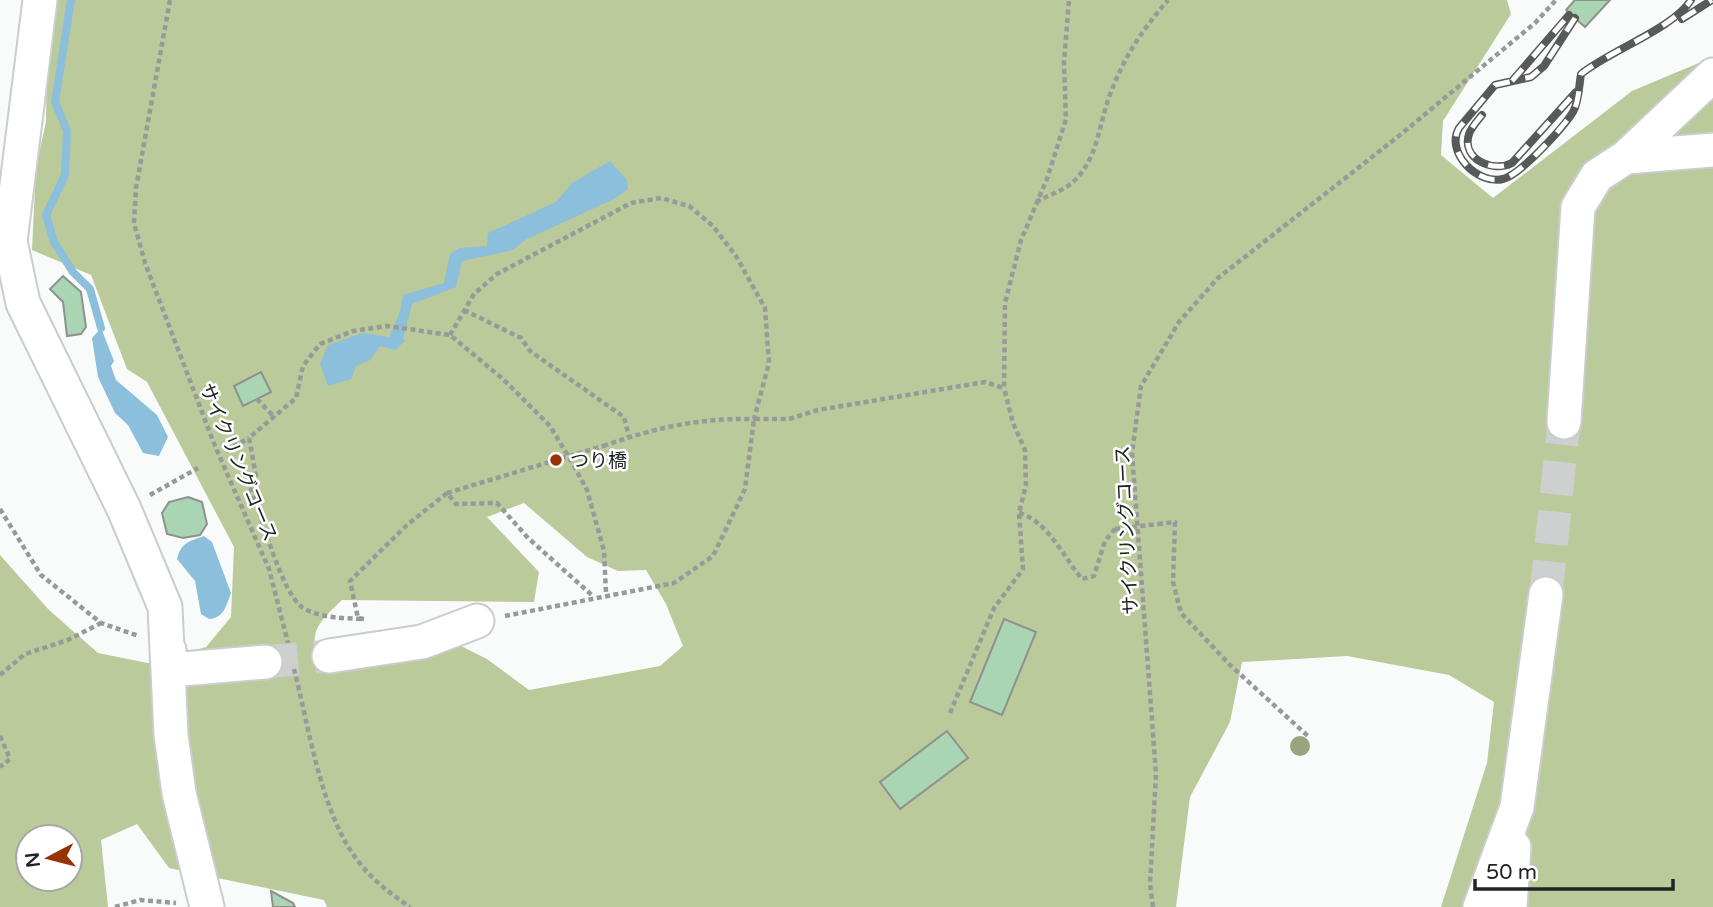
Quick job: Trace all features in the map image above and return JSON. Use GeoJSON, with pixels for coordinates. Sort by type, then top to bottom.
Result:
{"type":"FeatureCollection","features":[{"type":"Feature","properties":{"kind":"street"},"geometry":{"type":"LineString","coordinates":[[40,0],[10,241],[23,303],[124,509],[166,607],[171,735],[178,793],[198,906]]}},
{"type":"Feature","properties":{"kind":"street"},"geometry":{"type":"LineString","coordinates":[[1564,422],[1578,207],[1597,176],[1626,158],[1713,75]]}},
{"type":"Feature","properties":{"kind":"street"},"geometry":{"type":"LineString","coordinates":[[1626,158],[1713,150]]}},
{"type":"Feature","properties":{"kind":"street"},"geometry":{"type":"LineString","coordinates":[[1510,907],[1517,807],[1546,594]]}},
{"type":"Feature","properties":{"kind":"street"},"geometry":{"type":"LineString","coordinates":[[329,656],[422,642],[477,621]]}},
{"type":"Feature","properties":{"kind":"street"},"geometry":{"type":"LineString","coordinates":[[170,659],[282,658]]}},
{"type":"Feature","properties":{"kind":"street"},"geometry":{"type":"LineString","coordinates":[[1480,907],[1517,807]]}},
{"type":"Feature","properties":{"kind":"path","name":"サイクリングコース"},"geometry":{"type":"LineString","coordinates":[[170,0],[136,188],[134,223],[165,318],[215,446],[269,569],[282,658],[336,822],[357,860],[388,892],[410,907]]}},
{"type":"Feature","properties":{"kind":"path"},"geometry":{"type":"LineString","coordinates":[[950,713],[994,608],[1023,569],[1019,513],[1027,485],[1025,450],[1013,423],[1004,388],[1005,303],[1021,240],[1047,179],[1066,119],[1065,64],[1069,0]]}},
{"type":"Feature","properties":{"kind":"path"},"geometry":{"type":"LineString","coordinates":[[1037,200],[1056,195],[1078,177],[1096,148],[1109,99],[1136,38],[1168,0]]}},
{"type":"Feature","properties":{"kind":"path","name":"サイクリングコース"},"geometry":{"type":"LineString","coordinates":[[1153,907],[1150,884],[1156,774],[1132,453],[1141,386],[1179,322],[1218,278],[1399,135],[1535,23],[1556,0]]}},
{"type":"Feature","properties":{"kind":"path"},"geometry":{"type":"LineString","coordinates":[[450,335],[474,293],[497,274],[631,203],[661,198],[689,206],[713,226],[736,256],[765,308],[769,363],[754,419],[745,489],[713,556],[674,583],[606,593],[477,621]]}},
{"type":"Feature","properties":{"kind":"path"},"geometry":{"type":"LineString","coordinates":[[464,310],[521,338],[530,351],[624,417],[629,437]]}},
{"type":"Feature","properties":{"kind":"path"},"geometry":{"type":"LineString","coordinates":[[226,452],[275,418],[296,398],[303,366],[320,344],[353,331],[387,326],[450,335],[503,379],[550,426],[573,464],[587,490],[604,551],[606,593]]}},
{"type":"Feature","properties":{"kind":"path"},"geometry":{"type":"LineString","coordinates":[[358,618],[350,582],[407,525],[447,493],[629,437],[710,418],[789,419],[818,410],[985,382],[1004,388]]}},
{"type":"Feature","properties":{"kind":"path"},"geometry":{"type":"LineString","coordinates":[[257,399],[275,418]]}},
{"type":"Feature","properties":{"kind":"path"},"geometry":{"type":"LineString","coordinates":[[249,438],[256,476],[251,490],[287,587],[302,607],[333,618],[371,619]]}},
{"type":"Feature","properties":{"kind":"path"},"geometry":{"type":"LineString","coordinates":[[124,509],[198,468]]}},
{"type":"Feature","properties":{"kind":"path"},"geometry":{"type":"LineString","coordinates":[[447,493],[456,504],[497,503],[528,538],[594,597]]}},
{"type":"Feature","properties":{"kind":"path"},"geometry":{"type":"LineString","coordinates":[[0,509],[41,575],[101,623],[170,659]]}},
{"type":"Feature","properties":{"kind":"path"},"geometry":{"type":"LineString","coordinates":[[1019,513],[1028,516],[1037,524],[1082,579],[1094,576],[1105,541],[1115,529],[1175,522],[1173,582],[1181,612],[1230,665],[1309,737]]}},
{"type":"Feature","properties":{"kind":"path"},"geometry":{"type":"LineString","coordinates":[[0,675],[25,654],[68,640],[101,623]]}},
{"type":"Feature","properties":{"kind":"path"},"geometry":{"type":"LineString","coordinates":[[0,736],[9,759],[0,766]]}},
{"type":"Feature","properties":{"kind":"path"},"geometry":{"type":"LineString","coordinates":[[115,907],[140,900],[198,906]]}},
{"type":"Feature","properties":{"kind":"green space"},"geometry":{"type":"Polygon","coordinates":[[[50,0],[1507,0],[1511,14],[1443,121],[1441,155],[1493,198],[1632,91],[1713,57],[1713,907],[1441,907],[1487,763],[1494,702],[1449,675],[1347,656],[1242,662],[1230,722],[1190,797],[1176,907],[327,907],[324,900],[169,868],[137,824],[101,840],[108,907],[0,907],[0,555],[49,610],[98,653],[148,663],[206,647],[231,617],[234,547],[147,382],[127,369],[91,275],[32,250],[36,167],[46,122],[50,0]],[[524,503],[487,517],[539,572],[534,602],[342,600],[317,630],[315,646],[321,668],[461,646],[487,659],[529,690],[660,666],[683,646],[666,604],[646,570],[618,571],[587,557],[524,503]]]}},
{"type":"Feature","properties":{"kind":"water"},"geometry":{"type":"Polygon","coordinates":[[[610,161],[627,180],[628,189],[616,198],[525,240],[513,250],[462,261],[456,287],[412,304],[403,339],[406,340],[395,350],[380,346],[370,360],[356,366],[351,379],[328,386],[320,364],[328,345],[363,333],[389,337],[400,312],[403,295],[444,283],[450,254],[459,248],[487,246],[488,233],[556,202],[572,183],[610,161]]]}},
{"type":"Feature","properties":{"kind":"water"},"geometry":{"type":"Polygon","coordinates":[[[101,328],[114,361],[111,366],[116,380],[157,415],[168,437],[159,456],[143,453],[128,425],[115,413],[98,377],[92,338],[101,328]]]}},
{"type":"Feature","properties":{"kind":"water"},"geometry":{"type":"Polygon","coordinates":[[[204,536],[212,542],[231,593],[221,614],[209,619],[201,614],[195,581],[177,559],[186,543],[204,536]]]}},
{"type":"Feature","properties":{"kind":"building"},"geometry":{"type":"Polygon","coordinates":[[[1575,0],[1610,0],[1585,27],[1566,10],[1575,0]]]}},
{"type":"Feature","properties":{"kind":"building"},"geometry":{"type":"Polygon","coordinates":[[[63,276],[81,292],[86,327],[81,334],[67,336],[63,302],[50,289],[63,276]]]}},
{"type":"Feature","properties":{"kind":"building"},"geometry":{"type":"Polygon","coordinates":[[[261,372],[271,392],[243,406],[234,386],[261,372]]]}},
{"type":"Feature","properties":{"kind":"building"},"geometry":{"type":"Polygon","coordinates":[[[188,497],[202,502],[207,524],[200,535],[183,538],[167,534],[162,513],[169,502],[188,497]]]}},
{"type":"Feature","properties":{"kind":"building"},"geometry":{"type":"Polygon","coordinates":[[[1004,619],[1036,632],[1002,715],[970,702],[1004,619]]]}},
{"type":"Feature","properties":{"kind":"building"},"geometry":{"type":"Polygon","coordinates":[[[947,731],[968,758],[900,809],[880,782],[947,731]]]}},
{"type":"Feature","properties":{"kind":"building"},"geometry":{"type":"Polygon","coordinates":[[[271,891],[293,903],[295,907],[273,907],[271,891]]]}},
{"type":"Feature","properties":{"kind":"waterway"},"geometry":{"type":"LineString","coordinates":[[71,0],[55,102],[67,131],[65,175],[46,215],[54,242],[73,272],[90,289],[101,328]]}},
{"type":"Feature","properties":{"kind":"tunnel"},"geometry":{"type":"LineString","coordinates":[[1546,594],[1564,422]]}},
{"type":"Feature","properties":{"kind":"tunnel"},"geometry":{"type":"LineString","coordinates":[[265,662],[329,656]]}},
{"type":"Feature","properties":{"kind":"railway"},"geometry":{"type":"LineString","coordinates":[[1575,18],[1544,66],[1531,77],[1495,85],[1459,128],[1456,147],[1466,165],[1474,172],[1493,180],[1503,179],[1520,169],[1551,139],[1573,112],[1581,74],[1671,20],[1691,0]]}},
{"type":"Feature","properties":{"kind":"railway"},"geometry":{"type":"LineString","coordinates":[[1682,19],[1712,0]]}},
{"type":"Feature","properties":{"kind":"railway"},"geometry":{"type":"LineString","coordinates":[[1512,81],[1569,15]]}},
{"type":"Feature","properties":{"kind":"railway"},"geometry":{"type":"LineString","coordinates":[[1482,115],[1469,134],[1470,150],[1480,162],[1504,166],[1512,163],[1576,92]]}},
{"type":"Feature","properties":{"kind":"place","name":"つり橋"},"geometry":{"type":"Point","coordinates":[556,460]}}]}
